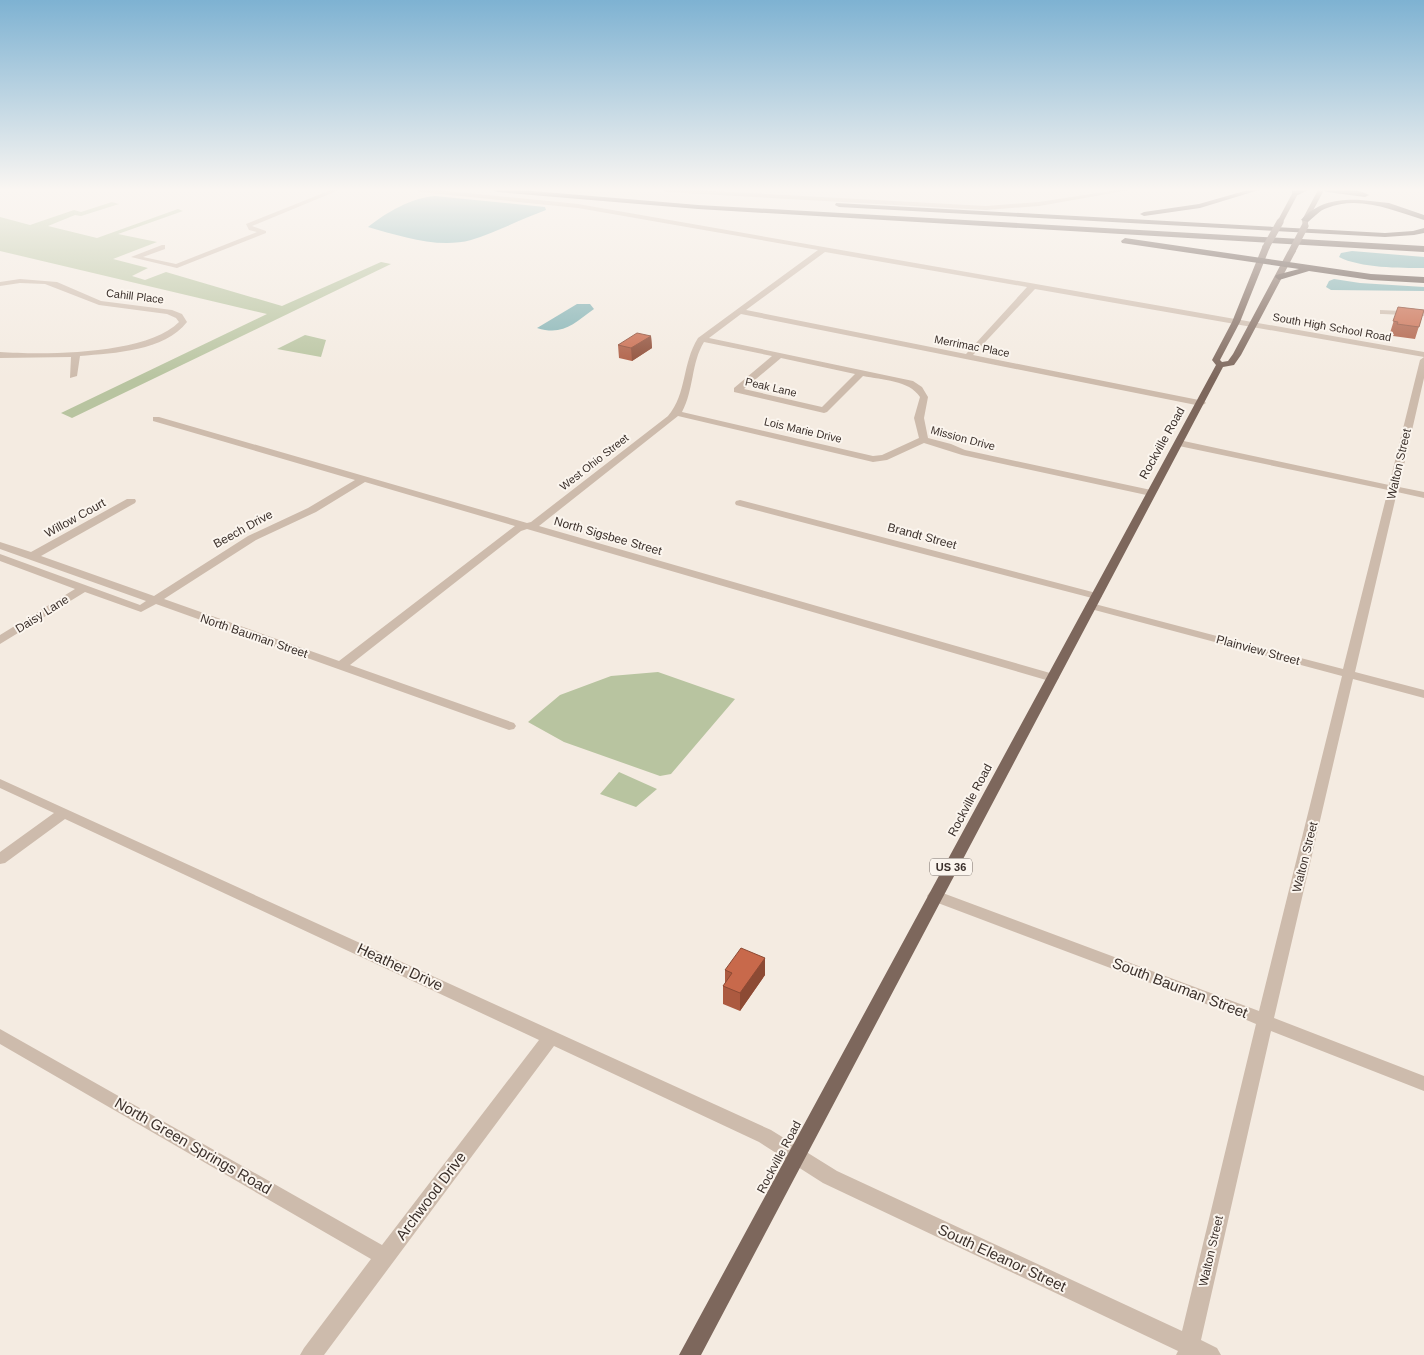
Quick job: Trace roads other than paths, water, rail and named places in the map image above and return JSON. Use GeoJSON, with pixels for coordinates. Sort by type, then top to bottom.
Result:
{"type":"FeatureCollection","features":[{"type":"Feature","properties":{"kind":"highway"},"geometry":{"type":"LineString","coordinates":[[1209,253],[1371,277],[1424,280]]}},
{"type":"Feature","properties":{"kind":"highway"},"geometry":{"type":"LineString","coordinates":[[1279,277],[1299,270],[1329,270]]}},
{"type":"Feature","properties":{"kind":"main road","name":"Rockville Road"},"geometry":{"type":"LineString","coordinates":[[1220,365],[1216,360],[1236,322],[1263,253]]}},
{"type":"Feature","properties":{"kind":"main road","name":"Rockville Road"},"geometry":{"type":"LineString","coordinates":[[1220,365],[1231,363],[1291,253]]}},
{"type":"Feature","properties":{"kind":"main road","name":"Rockville Road"},"geometry":{"type":"LineString","coordinates":[[690,1355],[1153,490],[1201,404],[1220,365]]}},
{"type":"Feature","properties":{"kind":"street"},"geometry":{"type":"LineString","coordinates":[[144,253],[135,257],[177,266],[210,253]]}},
{"type":"Feature","properties":{"kind":"street","name":"West Ohio Street"},"geometry":{"type":"LineString","coordinates":[[340,667],[517,529],[536,524],[676,413],[684,398],[693,352],[702,339],[818,253]]}},
{"type":"Feature","properties":{"kind":"street","name":"South High School Road"},"geometry":{"type":"LineString","coordinates":[[848,253],[1424,355]]}},
{"type":"Feature","properties":{"kind":"street","name":"Cahill Place"},"geometry":{"type":"LineString","coordinates":[[0,284],[27,281],[50,283],[96,302],[167,311],[177,315],[182,320],[182,324],[175,332],[155,341],[76,354]]}},
{"type":"Feature","properties":{"kind":"street"},"geometry":{"type":"LineString","coordinates":[[967,357],[1033,286]]}},
{"type":"Feature","properties":{"kind":"street","name":"Merrimac Place"},"geometry":{"type":"LineString","coordinates":[[739,311],[1201,404]]}},
{"type":"Feature","properties":{"kind":"street"},"geometry":{"type":"LineString","coordinates":[[1383,312],[1424,314]]}},
{"type":"Feature","properties":{"kind":"street","name":"Mission Drive"},"geometry":{"type":"LineString","coordinates":[[702,339],[908,382],[921,390],[924,397],[919,418],[924,436],[922,440],[972,454],[1153,490]]}},
{"type":"Feature","properties":{"kind":"street"},"geometry":{"type":"LineString","coordinates":[[0,355],[29,357],[76,354],[73,376]]}},
{"type":"Feature","properties":{"kind":"street","name":"Peak Lane"},"geometry":{"type":"LineString","coordinates":[[779,355],[737,390],[824,410],[862,372]]}},
{"type":"Feature","properties":{"kind":"street","name":"Walton Street"},"geometry":{"type":"LineString","coordinates":[[1188,1350],[1424,360]]}},
{"type":"Feature","properties":{"kind":"street","name":"Lois Marie Drive"},"geometry":{"type":"LineString","coordinates":[[676,413],[868,459],[884,458],[922,440]]}},
{"type":"Feature","properties":{"kind":"street","name":"North Sigsbee Street"},"geometry":{"type":"LineString","coordinates":[[156,420],[1053,678]]}},
{"type":"Feature","properties":{"kind":"street"},"geometry":{"type":"LineString","coordinates":[[1179,443],[1424,495]]}},
{"type":"Feature","properties":{"kind":"street","name":"Beech Drive"},"geometry":{"type":"LineString","coordinates":[[84,588],[141,609],[252,538],[312,510],[363,479]]}},
{"type":"Feature","properties":{"kind":"street","name":"Willow Court"},"geometry":{"type":"LineString","coordinates":[[32,557],[130,501]]}},
{"type":"Feature","properties":{"kind":"street","name":"Brandt Street"},"geometry":{"type":"LineString","coordinates":[[740,503],[1094,601]]}},
{"type":"Feature","properties":{"kind":"street","name":"North Bauman Street"},"geometry":{"type":"LineString","coordinates":[[0,545],[153,601],[509,726]]}},
{"type":"Feature","properties":{"kind":"street"},"geometry":{"type":"LineString","coordinates":[[0,557],[84,588]]}},
{"type":"Feature","properties":{"kind":"street","name":"Daisy Lane"},"geometry":{"type":"LineString","coordinates":[[0,640],[84,588]]}},
{"type":"Feature","properties":{"kind":"street","name":"Plainview Street"},"geometry":{"type":"LineString","coordinates":[[1094,601],[1424,694]]}},
{"type":"Feature","properties":{"kind":"street","name":"Heather Drive"},"geometry":{"type":"LineString","coordinates":[[0,783],[774,1140],[796,1157]]}},
{"type":"Feature","properties":{"kind":"street"},"geometry":{"type":"LineString","coordinates":[[0,859],[64,812]]}},
{"type":"Feature","properties":{"kind":"street","name":"South Bauman Street"},"geometry":{"type":"LineString","coordinates":[[935,896],[1182,988],[1364,1062],[1424,1084]]}},
{"type":"Feature","properties":{"kind":"street","name":"North Green Springs Road"},"geometry":{"type":"LineString","coordinates":[[0,1036],[385,1257]]}},
{"type":"Feature","properties":{"kind":"street","name":"Archwood Drive"},"geometry":{"type":"LineString","coordinates":[[311,1355],[551,1037]]}},
{"type":"Feature","properties":{"kind":"street","name":"South Eleanor Street"},"geometry":{"type":"LineString","coordinates":[[796,1157],[830,1177],[1188,1350],[1210,1355]]}},
{"type":"Feature","properties":{"kind":"water"},"geometry":{"type":"Polygon","coordinates":[[[1341,253],[1379,253],[1424,257],[1424,268],[1369,265],[1348,261],[1339,257],[1341,253]]]}},
{"type":"Feature","properties":{"kind":"water"},"geometry":{"type":"Polygon","coordinates":[[[1334,279],[1360,283],[1424,287],[1424,291],[1331,290],[1326,287],[1329,281],[1334,279]]]}},
{"type":"Feature","properties":{"kind":"water"},"geometry":{"type":"Polygon","coordinates":[[[577,304],[590,304],[594,309],[574,324],[561,329],[554,331],[537,328],[577,304]]]}}]}
